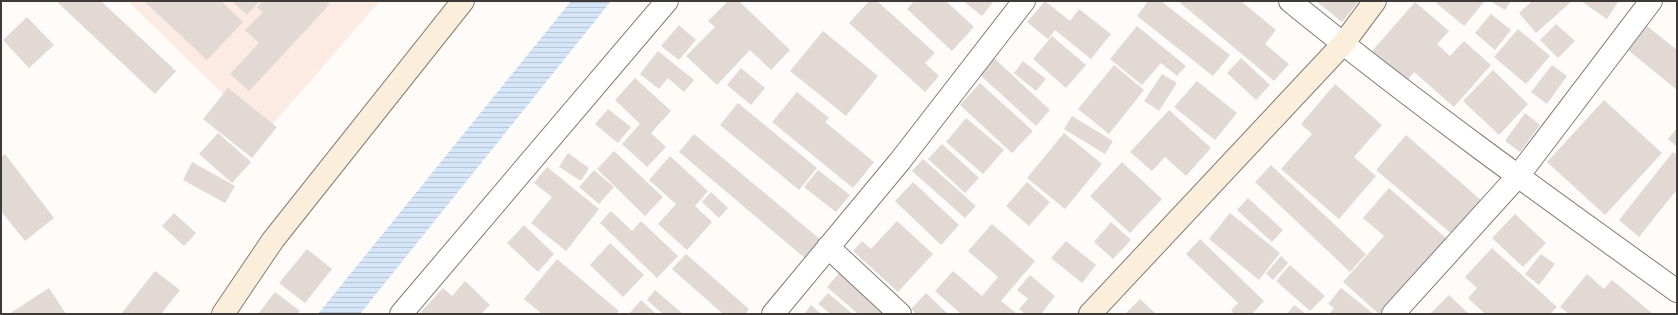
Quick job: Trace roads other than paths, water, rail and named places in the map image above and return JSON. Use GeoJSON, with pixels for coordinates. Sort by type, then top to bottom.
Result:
{"type":"FeatureCollection","features":[{"type":"Feature","properties":{"kind":"main road"},"geometry":{"type":"LineString","coordinates":[[223,314],[273,240],[463,1]]}},
{"type":"Feature","properties":{"kind":"main road"},"geometry":{"type":"LineString","coordinates":[[1090,314],[1343,44],[1375,1]]}},
{"type":"Feature","properties":{"kind":"street"},"geometry":{"type":"LineString","coordinates":[[401,314],[667,1]]}},
{"type":"Feature","properties":{"kind":"street"},"geometry":{"type":"LineString","coordinates":[[773,314],[900,161],[1024,1]]}},
{"type":"Feature","properties":{"kind":"street"},"geometry":{"type":"LineString","coordinates":[[1290,1],[1343,44],[1518,176],[1677,292]]}},
{"type":"Feature","properties":{"kind":"street"},"geometry":{"type":"LineString","coordinates":[[1392,314],[1518,176],[1651,1]]}},
{"type":"Feature","properties":{"kind":"street"},"geometry":{"type":"LineString","coordinates":[[828,247],[900,314]]}},
{"type":"Feature","properties":{"kind":"water"},"geometry":{"type":"Polygon","coordinates":[[[571,1],[611,1],[360,314],[318,314],[571,1]]]}}]}
